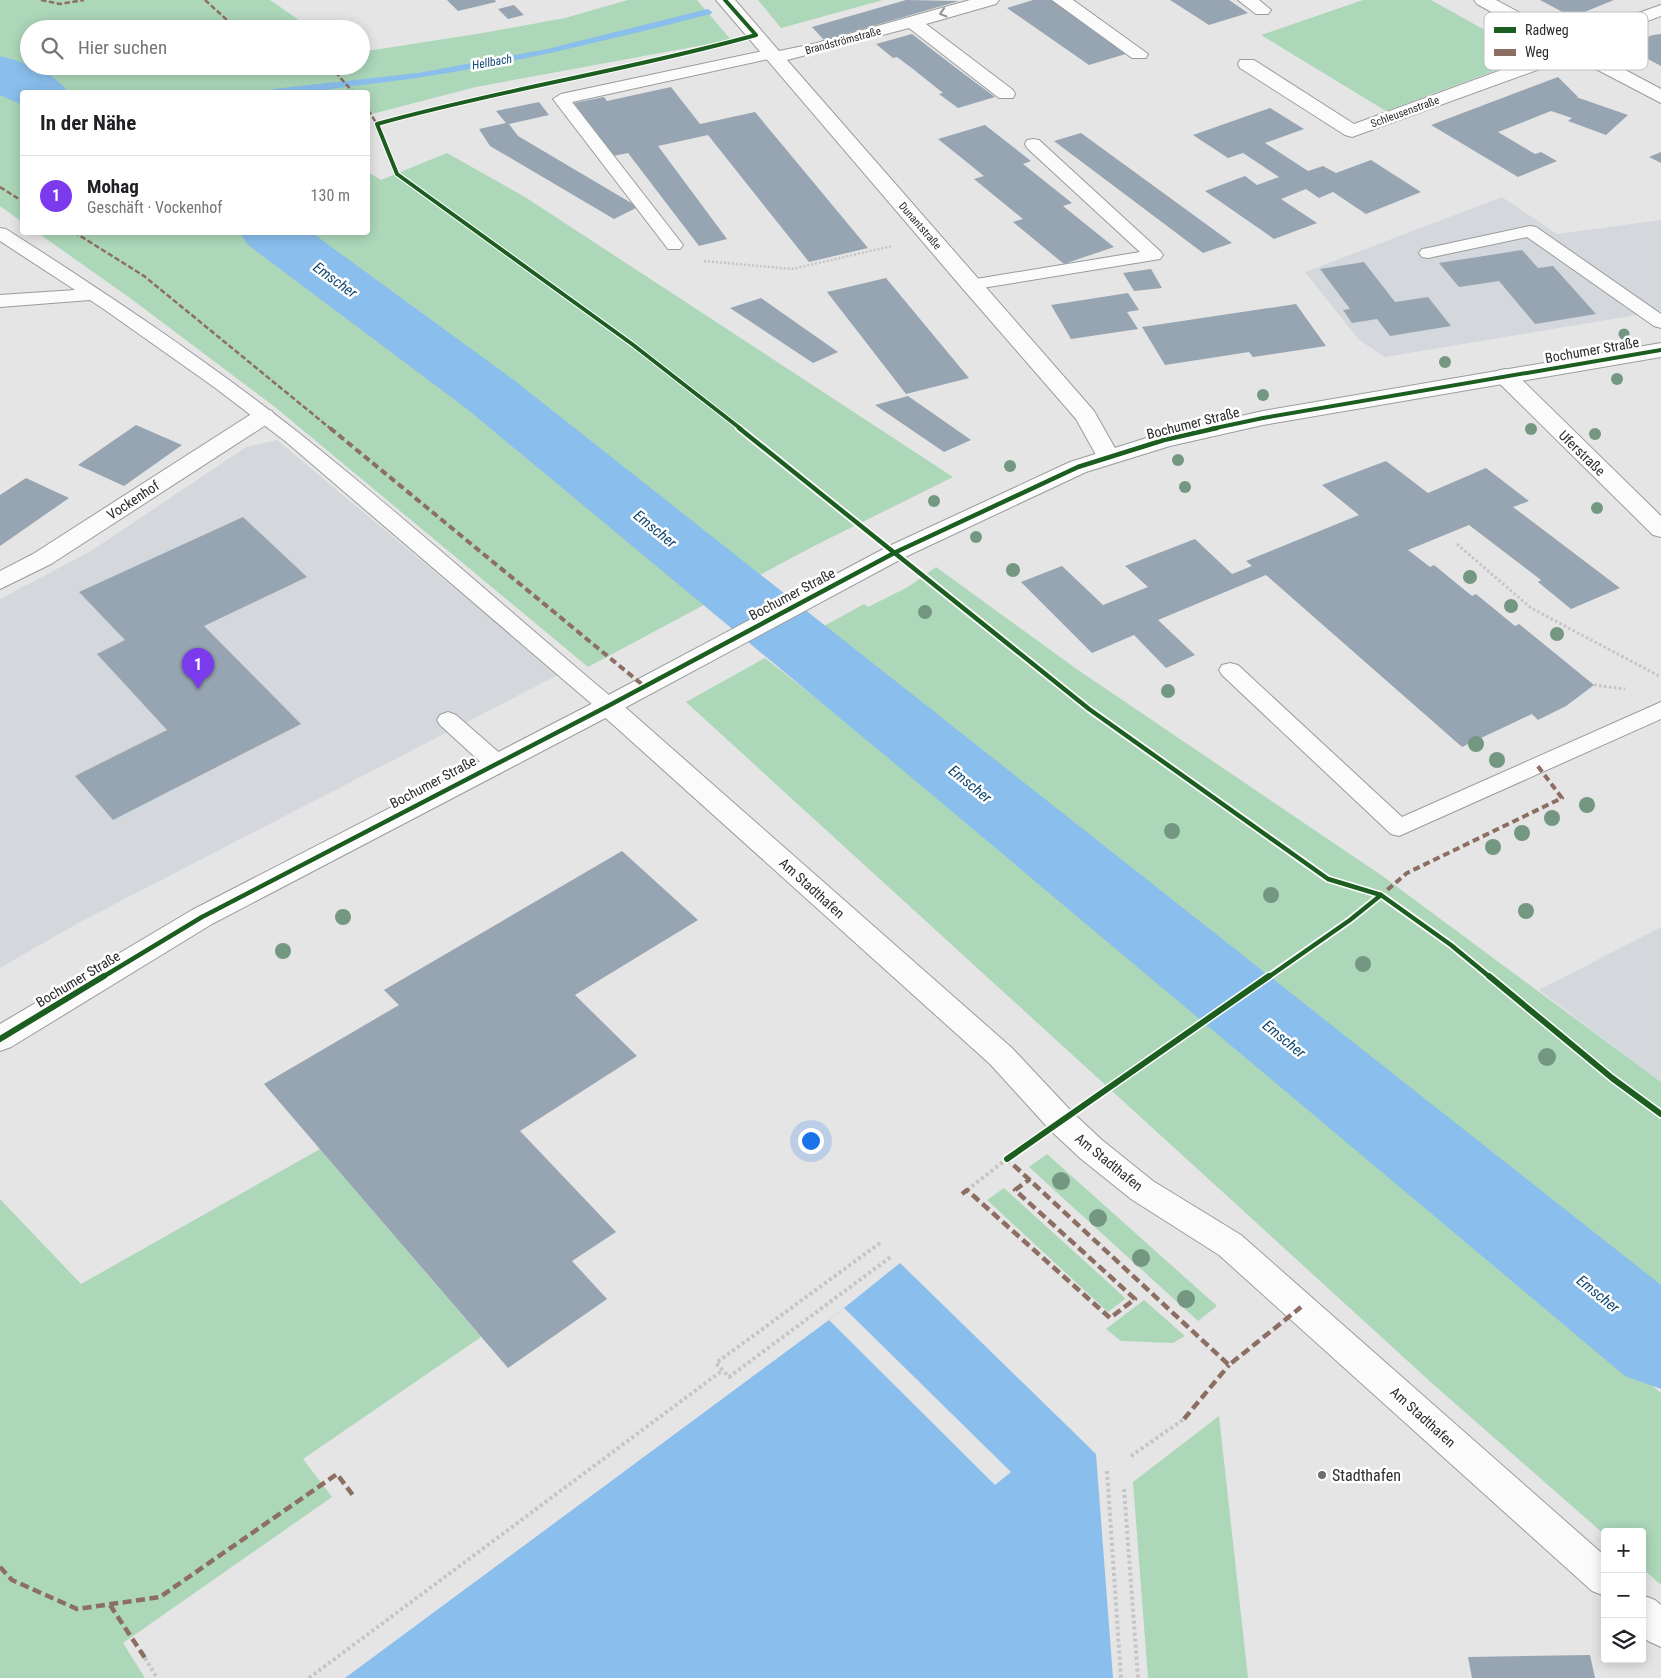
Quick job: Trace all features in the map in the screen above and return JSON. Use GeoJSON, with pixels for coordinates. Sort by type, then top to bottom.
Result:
{"type":"FeatureCollection","features":[{"type":"Feature","properties":{"kind":"street","name":"Dunantstraße"},"geometry":{"type":"LineString","coordinates":[[725,0],[970,285],[1086,416],[1108,457]]}},
{"type":"Feature","properties":{"kind":"street","name":"Brandströmstraße"},"geometry":{"type":"LineString","coordinates":[[773,56],[816,49],[990,0]]}},
{"type":"Feature","properties":{"kind":"street"},"geometry":{"type":"LineString","coordinates":[[1061,0],[1139,54]]}},
{"type":"Feature","properties":{"kind":"street"},"geometry":{"type":"LineString","coordinates":[[1246,0],[1262,10]]}},
{"type":"Feature","properties":{"kind":"street"},"geometry":{"type":"LineString","coordinates":[[1483,0],[1505,12]]}},
{"type":"Feature","properties":{"kind":"street"},"geometry":{"type":"LineString","coordinates":[[1648,15],[1661,10]]}},
{"type":"Feature","properties":{"kind":"street"},"geometry":{"type":"LineString","coordinates":[[912,22],[1006,94]]}},
{"type":"Feature","properties":{"kind":"street","name":"Schleusenstraße"},"geometry":{"type":"LineString","coordinates":[[1247,64],[1352,131],[1510,70]]}},
{"type":"Feature","properties":{"kind":"street"},"geometry":{"type":"LineString","coordinates":[[1612,70],[1661,97]]}},
{"type":"Feature","properties":{"kind":"street","name":"Bochumer Straße"},"geometry":{"type":"LineString","coordinates":[[0,1039],[202,916],[496,762],[608,706],[904,548],[1041,482],[1108,457],[1164,440],[1221,426],[1661,350]]}},
{"type":"Feature","properties":{"kind":"street","name":"Uferstraße"},"geometry":{"type":"LineString","coordinates":[[1505,376],[1661,530]]}},
{"type":"Feature","properties":{"kind":"street","name":"Vockenhof"},"geometry":{"type":"LineString","coordinates":[[0,581],[42,559],[264,416]]}},
{"type":"Feature","properties":{"kind":"street","name":"Am Stadthafen"},"geometry":{"type":"LineString","coordinates":[[608,706],[1001,1056],[1061,1121],[1091,1149],[1142,1190],[1230,1245],[1601,1575]]}},
{"type":"Feature","properties":{"kind":"street"},"geometry":{"type":"LineString","coordinates":[[1646,1616],[1661,1629]]}},
{"type":"Feature","properties":{"kind":"lane"},"geometry":{"type":"LineString","coordinates":[[674,245],[561,99],[773,56]]}},
{"type":"Feature","properties":{"kind":"lane"},"geometry":{"type":"LineString","coordinates":[[970,285],[1154,255],[1034,144]]}},
{"type":"Feature","properties":{"kind":"lane"},"geometry":{"type":"LineString","coordinates":[[1428,252],[1530,231],[1661,322]]}},
{"type":"Feature","properties":{"kind":"lane"},"geometry":{"type":"LineString","coordinates":[[0,233],[96,294],[264,416],[409,533],[608,706]]}},
{"type":"Feature","properties":{"kind":"lane"},"geometry":{"type":"LineString","coordinates":[[0,301],[96,294]]}},
{"type":"Feature","properties":{"kind":"lane"},"geometry":{"type":"LineString","coordinates":[[1230,670],[1399,828],[1661,710]]}},
{"type":"Feature","properties":{"kind":"lane"},"geometry":{"type":"LineString","coordinates":[[448,720],[496,762]]}},
{"type":"Feature","properties":{"kind":"path"},"geometry":{"type":"LineString","coordinates":[[674,245],[690,258],[792,269],[929,237]]}},
{"type":"Feature","properties":{"kind":"path"},"geometry":{"type":"LineString","coordinates":[[1457,544],[1531,608],[1661,677]]}},
{"type":"Feature","properties":{"kind":"path"},"geometry":{"type":"LineString","coordinates":[[967,1190],[1007,1159]]}},
{"type":"Feature","properties":{"kind":"path"},"geometry":{"type":"LineString","coordinates":[[880,1243],[716,1362],[729,1377],[892,1256]]}},
{"type":"Feature","properties":{"kind":"path"},"geometry":{"type":"LineString","coordinates":[[309,1678],[723,1370]]}},
{"type":"Feature","properties":{"kind":"path"},"geometry":{"type":"LineString","coordinates":[[1132,1456],[1184,1419]]}},
{"type":"Feature","properties":{"kind":"path"},"geometry":{"type":"LineString","coordinates":[[1107,1471],[1121,1678]]}},
{"type":"Feature","properties":{"kind":"path"},"geometry":{"type":"LineString","coordinates":[[1124,1489],[1138,1678]]}},
{"type":"Feature","properties":{"kind":"path"},"geometry":{"type":"LineString","coordinates":[[145,1658],[157,1678]]}},
{"type":"Feature","properties":{"kind":"shaded area"},"geometry":{"type":"Polygon","coordinates":[[[1502,197],[1557,234],[1661,220],[1661,311],[1385,357],[1359,340],[1305,272],[1502,197]]]}},
{"type":"Feature","properties":{"kind":"shaded area"},"geometry":{"type":"Polygon","coordinates":[[[277,440],[558,675],[82,921],[0,968],[0,599],[91,551],[246,447],[277,440]]]}},
{"type":"Feature","properties":{"kind":"shaded area"},"geometry":{"type":"Polygon","coordinates":[[[1661,927],[1661,1082],[1539,990],[1661,927]]]}},
{"type":"Feature","properties":{"kind":"green space"},"geometry":{"type":"Polygon","coordinates":[[[0,0],[270,0],[299,20],[20,20],[20,75],[370,75],[370,51],[565,18],[628,0],[697,0],[731,40],[476,87],[370,114],[370,90],[20,90],[20,221],[0,206],[0,0]]]}},
{"type":"Feature","properties":{"kind":"green space"},"geometry":{"type":"Polygon","coordinates":[[[758,0],[883,0],[781,28],[758,0]]]}},
{"type":"Feature","properties":{"kind":"green space"},"geometry":{"type":"Polygon","coordinates":[[[1363,0],[1431,0],[1484,30],[1484,70],[1498,70],[1386,111],[1261,35],[1363,0]]]}},
{"type":"Feature","properties":{"kind":"green space"},"geometry":{"type":"Polygon","coordinates":[[[447,153],[525,197],[953,477],[814,546],[588,667],[275,407],[130,298],[41,235],[370,235],[370,173],[381,180],[447,153]]]}},
{"type":"Feature","properties":{"kind":"green space"},"geometry":{"type":"Polygon","coordinates":[[[936,567],[1078,670],[1381,875],[1661,1082],[1661,1291],[1345,1041],[1240,964],[1100,845],[824,626],[864,604],[868,607],[908,587],[936,567]]]}},
{"type":"Feature","properties":{"kind":"green space"},"geometry":{"type":"Polygon","coordinates":[[[765,658],[921,781],[1661,1393],[1661,1585],[1646,1572],[1646,1528],[1601,1528],[1601,1531],[1434,1385],[686,702],[765,658]]]}},
{"type":"Feature","properties":{"kind":"green space"},"geometry":{"type":"Polygon","coordinates":[[[320,1149],[481,1337],[303,1459],[332,1497],[123,1643],[145,1678],[0,1678],[0,1199],[81,1284],[320,1149]]]}},
{"type":"Feature","properties":{"kind":"green space"},"geometry":{"type":"Polygon","coordinates":[[[1047,1154],[1217,1306],[1198,1321],[1029,1167],[1047,1154]]]}},
{"type":"Feature","properties":{"kind":"green space"},"geometry":{"type":"Polygon","coordinates":[[[1004,1188],[1125,1299],[1108,1312],[987,1200],[1004,1188]]]}},
{"type":"Feature","properties":{"kind":"green space"},"geometry":{"type":"Polygon","coordinates":[[[1144,1300],[1185,1336],[1173,1343],[1121,1341],[1106,1329],[1144,1300]]]}},
{"type":"Feature","properties":{"kind":"green space"},"geometry":{"type":"Polygon","coordinates":[[[1219,1416],[1248,1678],[1148,1678],[1133,1482],[1219,1416]]]}},
{"type":"Feature","properties":{"kind":"water"},"geometry":{"type":"Polygon","coordinates":[[[900,1263],[1096,1454],[1113,1678],[345,1678],[829,1320],[900,1263]]]}},
{"type":"Feature","properties":{"kind":"pier"},"geometry":{"type":"Polygon","coordinates":[[[844,1308],[1011,1472],[995,1485],[829,1320],[844,1308]]]}},
{"type":"Feature","properties":{"kind":"building"},"geometry":{"type":"Polygon","coordinates":[[[447,0],[495,0],[496,2],[458,11],[447,0]]]}},
{"type":"Feature","properties":{"kind":"building"},"geometry":{"type":"Polygon","coordinates":[[[906,0],[959,1],[824,40],[812,27],[906,0]]]}},
{"type":"Feature","properties":{"kind":"building"},"geometry":{"type":"Polygon","coordinates":[[[1033,0],[1053,0],[1129,53],[1089,65],[1007,8],[1033,0]]]}},
{"type":"Feature","properties":{"kind":"building"},"geometry":{"type":"Polygon","coordinates":[[[1170,0],[1229,0],[1248,13],[1209,25],[1170,0]]]}},
{"type":"Feature","properties":{"kind":"building"},"geometry":{"type":"Polygon","coordinates":[[[1540,0],[1614,0],[1584,12],[1563,12],[1540,0]]]}},
{"type":"Feature","properties":{"kind":"building"},"geometry":{"type":"Polygon","coordinates":[[[514,5],[524,15],[508,19],[498,9],[514,5]]]}},
{"type":"Feature","properties":{"kind":"building"},"geometry":{"type":"Polygon","coordinates":[[[912,34],[995,97],[958,108],[939,94],[943,93],[913,69],[897,57],[893,58],[876,44],[912,34]]]}},
{"type":"Feature","properties":{"kind":"building"},"geometry":{"type":"Polygon","coordinates":[[[1661,34],[1661,66],[1648,59],[1648,37],[1661,34]]]}},
{"type":"Feature","properties":{"kind":"building"},"geometry":{"type":"Polygon","coordinates":[[[1558,77],[1578,97],[1576,97],[1628,115],[1606,135],[1568,121],[1572,118],[1551,111],[1498,132],[1535,154],[1541,152],[1557,161],[1518,177],[1431,125],[1558,77]]]}},
{"type":"Feature","properties":{"kind":"building"},"geometry":{"type":"Polygon","coordinates":[[[671,87],[700,124],[755,112],[868,248],[809,262],[708,135],[658,146],[727,239],[699,246],[628,153],[613,156],[574,103],[604,97],[607,101],[671,87]]]}},
{"type":"Feature","properties":{"kind":"building"},"geometry":{"type":"Polygon","coordinates":[[[539,102],[549,115],[509,124],[518,136],[638,207],[614,219],[490,146],[479,129],[506,123],[496,111],[539,102]]]}},
{"type":"Feature","properties":{"kind":"building"},"geometry":{"type":"Polygon","coordinates":[[[1270,108],[1304,129],[1265,143],[1308,171],[1323,166],[1336,173],[1371,160],[1421,192],[1366,214],[1333,192],[1319,198],[1306,189],[1281,199],[1317,223],[1274,239],[1205,191],[1245,176],[1257,185],[1279,177],[1243,153],[1228,158],[1193,135],[1270,108]]]}},
{"type":"Feature","properties":{"kind":"building"},"geometry":{"type":"Polygon","coordinates":[[[985,125],[1031,161],[1023,164],[1072,203],[1063,206],[1114,247],[1064,264],[1013,222],[1023,219],[974,179],[984,176],[938,139],[985,125]]]}},
{"type":"Feature","properties":{"kind":"building"},"geometry":{"type":"Polygon","coordinates":[[[1081,133],[1232,243],[1203,253],[1054,141],[1081,133]]]}},
{"type":"Feature","properties":{"kind":"building"},"geometry":{"type":"Polygon","coordinates":[[[1661,152],[1661,163],[1649,157],[1661,152]]]}},
{"type":"Feature","properties":{"kind":"building"},"geometry":{"type":"Polygon","coordinates":[[[1522,250],[1538,268],[1553,266],[1596,314],[1535,324],[1499,281],[1459,287],[1439,263],[1522,250]]]}},
{"type":"Feature","properties":{"kind":"building"},"geometry":{"type":"Polygon","coordinates":[[[1364,262],[1395,302],[1428,297],[1451,326],[1390,336],[1377,319],[1352,323],[1343,310],[1350,309],[1320,269],[1364,262]]]}},
{"type":"Feature","properties":{"kind":"building"},"geometry":{"type":"Polygon","coordinates":[[[1151,269],[1162,288],[1134,291],[1123,273],[1151,269]]]}},
{"type":"Feature","properties":{"kind":"building"},"geometry":{"type":"Polygon","coordinates":[[[886,278],[969,378],[906,394],[827,292],[886,278]]]}},
{"type":"Feature","properties":{"kind":"building"},"geometry":{"type":"Polygon","coordinates":[[[1128,293],[1139,310],[1127,312],[1138,329],[1071,339],[1051,305],[1128,293]]]}},
{"type":"Feature","properties":{"kind":"building"},"geometry":{"type":"Polygon","coordinates":[[[761,298],[838,352],[813,363],[730,308],[761,298]]]}},
{"type":"Feature","properties":{"kind":"building"},"geometry":{"type":"Polygon","coordinates":[[[1296,304],[1326,346],[1253,357],[1249,352],[1165,365],[1142,327],[1296,304]]]}},
{"type":"Feature","properties":{"kind":"building"},"geometry":{"type":"Polygon","coordinates":[[[908,396],[971,440],[944,452],[875,405],[908,396]]]}},
{"type":"Feature","properties":{"kind":"building"},"geometry":{"type":"Polygon","coordinates":[[[136,425],[182,445],[124,486],[78,465],[136,425]]]}},
{"type":"Feature","properties":{"kind":"building"},"geometry":{"type":"Polygon","coordinates":[[[1386,461],[1428,493],[1486,468],[1529,501],[1513,507],[1620,588],[1571,609],[1538,582],[1541,580],[1469,525],[1408,550],[1430,567],[1434,565],[1472,596],[1476,594],[1515,626],[1519,624],[1594,685],[1566,706],[1538,720],[1532,714],[1462,747],[1266,575],[1158,620],[1195,655],[1166,668],[1134,635],[1092,653],[1021,582],[1062,566],[1103,605],[1148,587],[1125,566],[1195,539],[1232,574],[1252,566],[1246,561],[1359,515],[1322,485],[1386,461]]]}},
{"type":"Feature","properties":{"kind":"building"},"geometry":{"type":"Polygon","coordinates":[[[26,478],[69,498],[0,546],[0,495],[26,478]]]}},
{"type":"Feature","properties":{"kind":"building"},"geometry":{"type":"Polygon","coordinates":[[[243,517],[307,577],[204,626],[301,724],[113,820],[75,776],[167,730],[97,654],[125,640],[79,592],[243,517]]]}},
{"type":"Feature","properties":{"kind":"building"},"geometry":{"type":"Polygon","coordinates":[[[622,851],[698,920],[575,995],[637,1056],[520,1131],[616,1232],[572,1261],[607,1299],[508,1368],[264,1084],[399,1005],[384,990],[622,851]]]}},
{"type":"Feature","properties":{"kind":"building"},"geometry":{"type":"Polygon","coordinates":[[[1590,1655],[1595,1678],[1472,1678],[1468,1657],[1590,1655]]]}},
{"type":"Feature","properties":{"kind":"waterway","name":"Hellbach"},"geometry":{"type":"LineString","coordinates":[[291,90],[418,76],[547,52],[708,12]]}},
{"type":"Feature","properties":{"kind":"waterway","name":"Emscher"},"geometry":{"type":"LineString","coordinates":[[0,73],[35,90]]}},
{"type":"Feature","properties":{"kind":"waterway","name":"Emscher"},"geometry":{"type":"LineString","coordinates":[[274,235],[491,395],[927,747],[1661,1345]]}},
{"type":"Feature","properties":{"kind":"marked path"},"geometry":{"type":"LineString","coordinates":[[41,0],[60,4],[84,0]]}},
{"type":"Feature","properties":{"kind":"marked path"},"geometry":{"type":"LineString","coordinates":[[205,0],[227,20]]}},
{"type":"Feature","properties":{"kind":"marked path"},"geometry":{"type":"LineString","coordinates":[[338,75],[351,90]]}},
{"type":"Feature","properties":{"kind":"marked path"},"geometry":{"type":"LineString","coordinates":[[370,113],[377,124]]}},
{"type":"Feature","properties":{"kind":"marked path"},"geometry":{"type":"LineString","coordinates":[[0,187],[20,200]]}},
{"type":"Feature","properties":{"kind":"marked path"},"geometry":{"type":"LineString","coordinates":[[79,235],[144,276],[644,686]]}},
{"type":"Feature","properties":{"kind":"marked path"},"geometry":{"type":"LineString","coordinates":[[1379,897],[1407,873],[1562,798],[1537,765]]}},
{"type":"Feature","properties":{"kind":"marked path"},"geometry":{"type":"LineString","coordinates":[[1011,1157],[1007,1159],[1229,1365],[1301,1307]]}},
{"type":"Feature","properties":{"kind":"marked path"},"geometry":{"type":"LineString","coordinates":[[962,1194],[967,1190],[1110,1318],[1135,1299],[1015,1190],[1030,1179]]}},
{"type":"Feature","properties":{"kind":"marked path"},"geometry":{"type":"LineString","coordinates":[[1184,1419],[1229,1365]]}},
{"type":"Feature","properties":{"kind":"marked path"},"geometry":{"type":"LineString","coordinates":[[0,1567],[12,1580],[77,1609],[160,1597],[337,1474],[355,1498]]}},
{"type":"Feature","properties":{"kind":"marked path"},"geometry":{"type":"LineString","coordinates":[[110,1605],[145,1658]]}},
{"type":"Feature","properties":{"kind":"cycle path"},"geometry":{"type":"LineString","coordinates":[[725,0],[756,35],[661,60],[471,99],[377,124],[397,174],[632,344],[838,506],[1089,709],[1328,879],[1381,895],[1451,945],[1612,1078],[1661,1114]]}},
{"type":"Feature","properties":{"kind":"cycle path"},"geometry":{"type":"LineString","coordinates":[[0,1039],[202,917],[608,706],[896,552],[1078,467],[1164,440],[1263,418],[1661,350]]}},
{"type":"Feature","properties":{"kind":"cycle path"},"geometry":{"type":"LineString","coordinates":[[1007,1159],[1350,920],[1381,895]]}},
{"type":"Feature","properties":{"kind":"place","name":"Mohag"},"geometry":{"type":"Point","coordinates":[198,689]}},
{"type":"Feature","properties":{"kind":"place","name":"Stadthafen"},"geometry":{"type":"Point","coordinates":[1322,1475]}}]}
